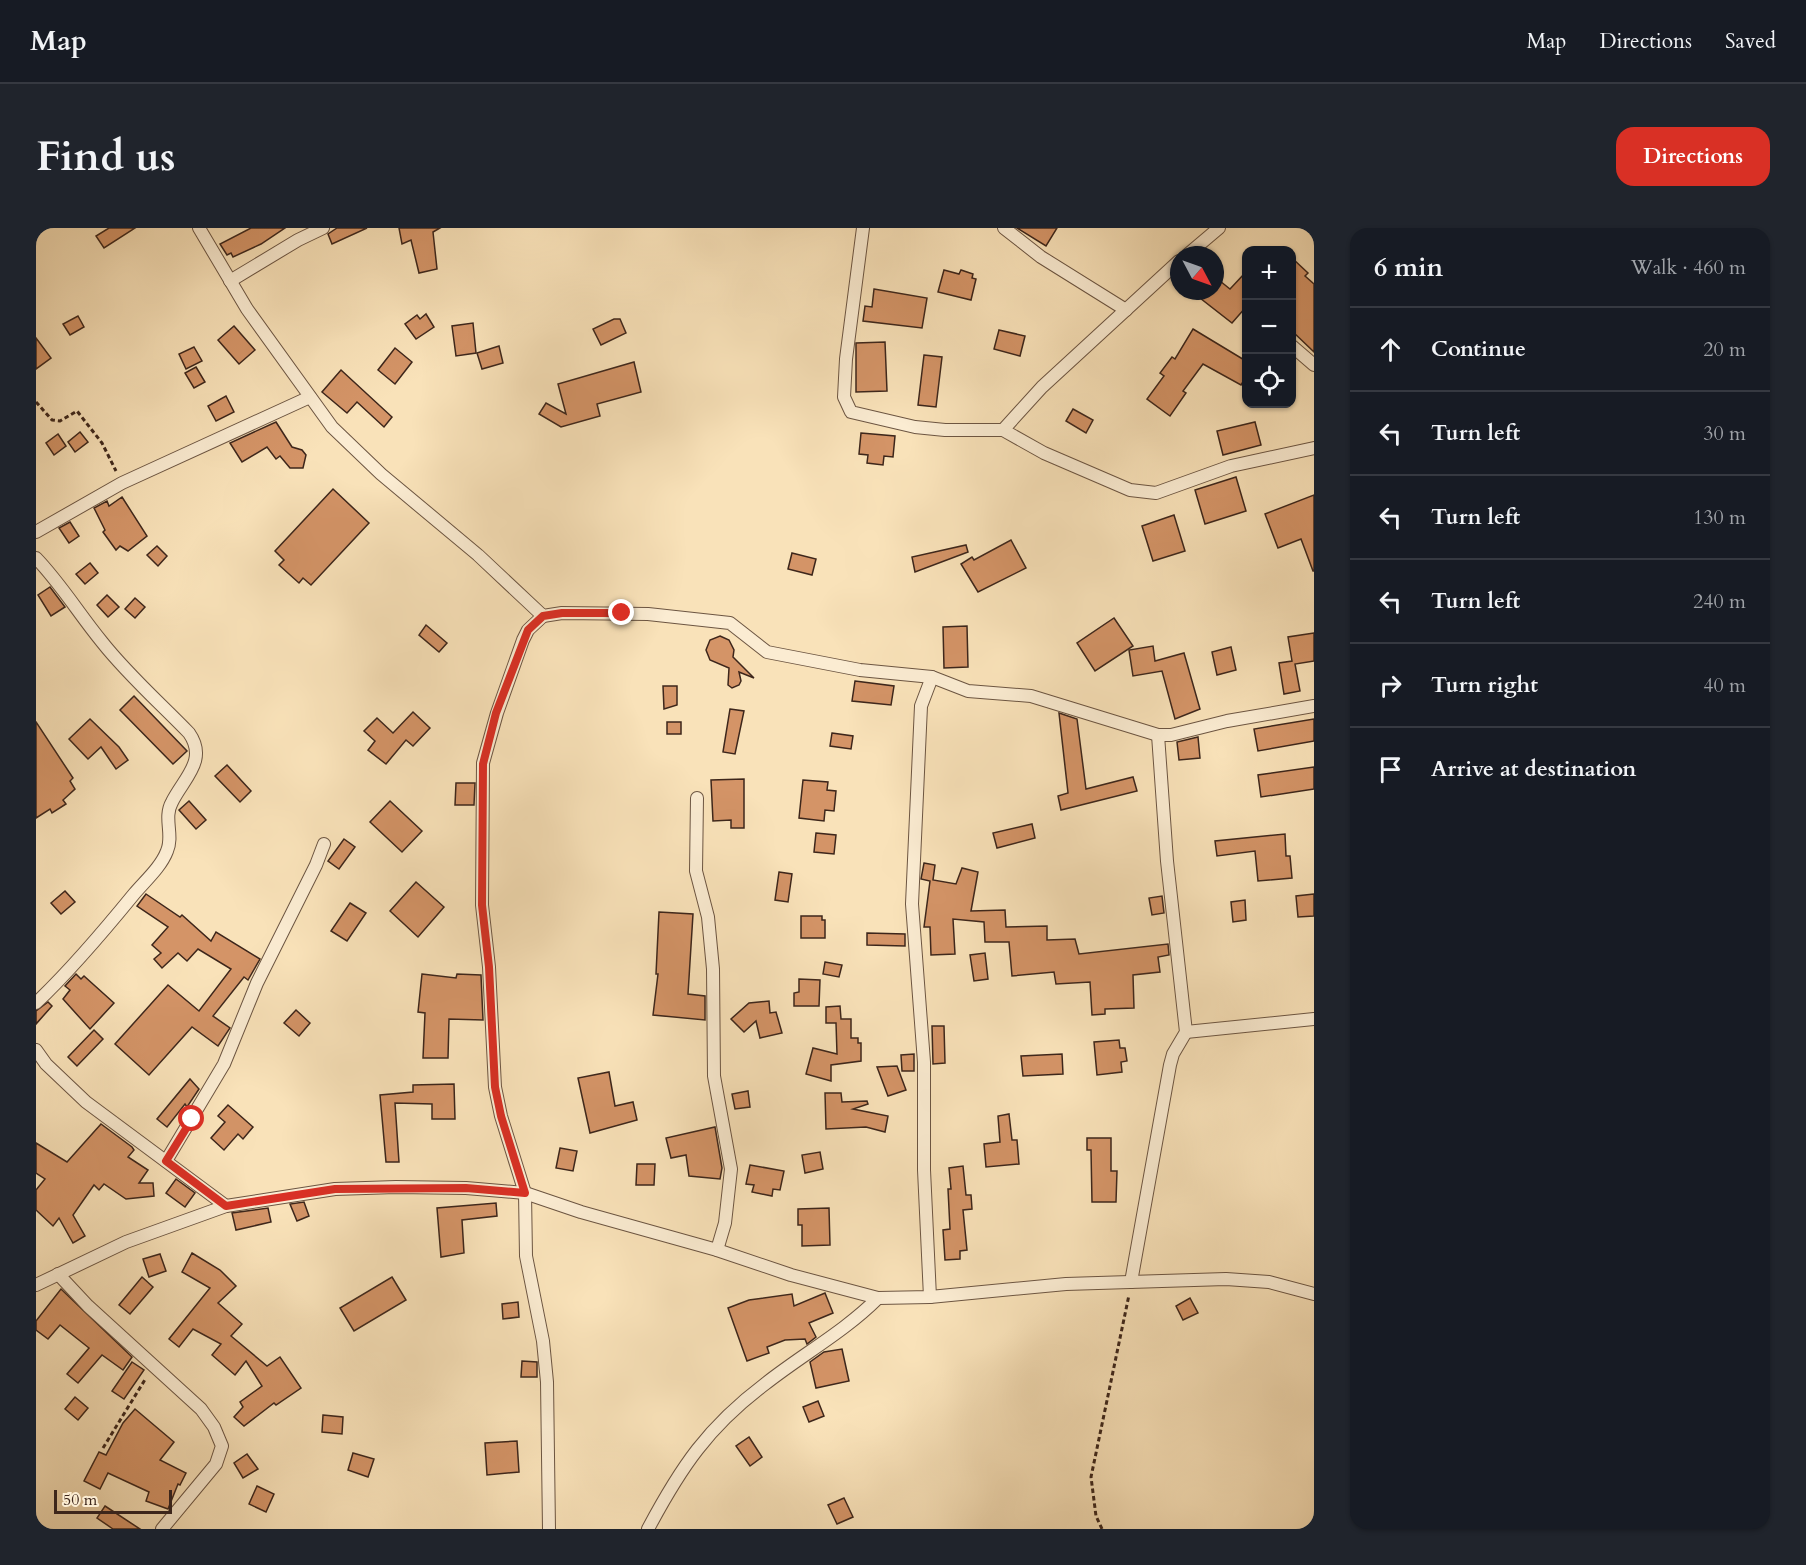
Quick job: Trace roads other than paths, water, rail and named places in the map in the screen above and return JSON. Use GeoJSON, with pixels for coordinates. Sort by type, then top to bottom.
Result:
{"type":"FeatureCollection","features":[{"type":"Feature","properties":{"kind":"street"},"geometry":{"type":"LineString","coordinates":[[199,228],[230,281],[332,427],[353,448],[478,555],[543,616]]}},
{"type":"Feature","properties":{"kind":"street"},"geometry":{"type":"LineString","coordinates":[[230,281],[298,240],[323,228]]}},
{"type":"Feature","properties":{"kind":"street"},"geometry":{"type":"LineString","coordinates":[[863,228],[846,359],[844,397],[851,412],[915,427],[945,430],[1003,430],[1059,459],[1130,490],[1145,493],[1156,493],[1231,466],[1314,448]]}},
{"type":"Feature","properties":{"kind":"street"},"geometry":{"type":"LineString","coordinates":[[1004,228],[1041,257],[1126,310]]}},
{"type":"Feature","properties":{"kind":"street"},"geometry":{"type":"LineString","coordinates":[[1197,246],[1219,228]]}},
{"type":"Feature","properties":{"kind":"street"},"geometry":{"type":"LineString","coordinates":[[1003,430],[1042,387],[1170,269]]}},
{"type":"Feature","properties":{"kind":"street"},"geometry":{"type":"LineString","coordinates":[[1296,349],[1314,365]]}},
{"type":"Feature","properties":{"kind":"street"},"geometry":{"type":"LineString","coordinates":[[36,532],[122,483],[310,398]]}},
{"type":"Feature","properties":{"kind":"street"},"geometry":{"type":"LineString","coordinates":[[36,558],[61,585],[103,644],[189,733],[196,743],[197,754],[196,764],[169,809],[170,843],[163,858],[92,946],[36,1003]]}},
{"type":"Feature","properties":{"kind":"street"},"geometry":{"type":"LineString","coordinates":[[549,1529],[548,1382],[543,1341],[526,1256],[525,1193],[501,1116],[495,1087],[489,967],[482,905],[483,764],[496,713],[528,630],[543,616],[562,613],[622,613],[730,623],[767,652],[860,670],[932,677],[968,691],[1009,693],[1049,700],[1158,735],[1171,735],[1227,721],[1314,706]]}},
{"type":"Feature","properties":{"kind":"street"},"geometry":{"type":"LineString","coordinates":[[930,1297],[924,1170],[924,1062],[912,904],[921,706],[932,677]]}},
{"type":"Feature","properties":{"kind":"street"},"geometry":{"type":"LineString","coordinates":[[1131,1282],[1170,1065],[1173,1054],[1186,1032],[1165,840],[1158,735]]}},
{"type":"Feature","properties":{"kind":"street"},"geometry":{"type":"LineString","coordinates":[[697,798],[696,871],[708,917],[713,969],[714,1076],[731,1168],[725,1223],[717,1250]]}},
{"type":"Feature","properties":{"kind":"street"},"geometry":{"type":"LineString","coordinates":[[166,1161],[224,1064],[261,974],[316,865],[324,844]]}},
{"type":"Feature","properties":{"kind":"street"},"geometry":{"type":"LineString","coordinates":[[1186,1032],[1314,1019]]}},
{"type":"Feature","properties":{"kind":"street"},"geometry":{"type":"LineString","coordinates":[[36,1050],[46,1064],[86,1102],[226,1206]]}},
{"type":"Feature","properties":{"kind":"street"},"geometry":{"type":"LineString","coordinates":[[36,1285],[126,1242],[226,1206],[335,1189],[454,1188],[525,1193],[717,1250],[791,1275],[878,1298],[930,1297],[1066,1284],[1250,1280],[1290,1286],[1314,1294]]}},
{"type":"Feature","properties":{"kind":"street"},"geometry":{"type":"LineString","coordinates":[[58,1274],[88,1306],[201,1409],[214,1427],[222,1446],[216,1464],[162,1529]]}},
{"type":"Feature","properties":{"kind":"street"},"geometry":{"type":"LineString","coordinates":[[648,1529],[681,1468],[708,1436],[765,1383],[844,1330],[878,1298]]}}]}
